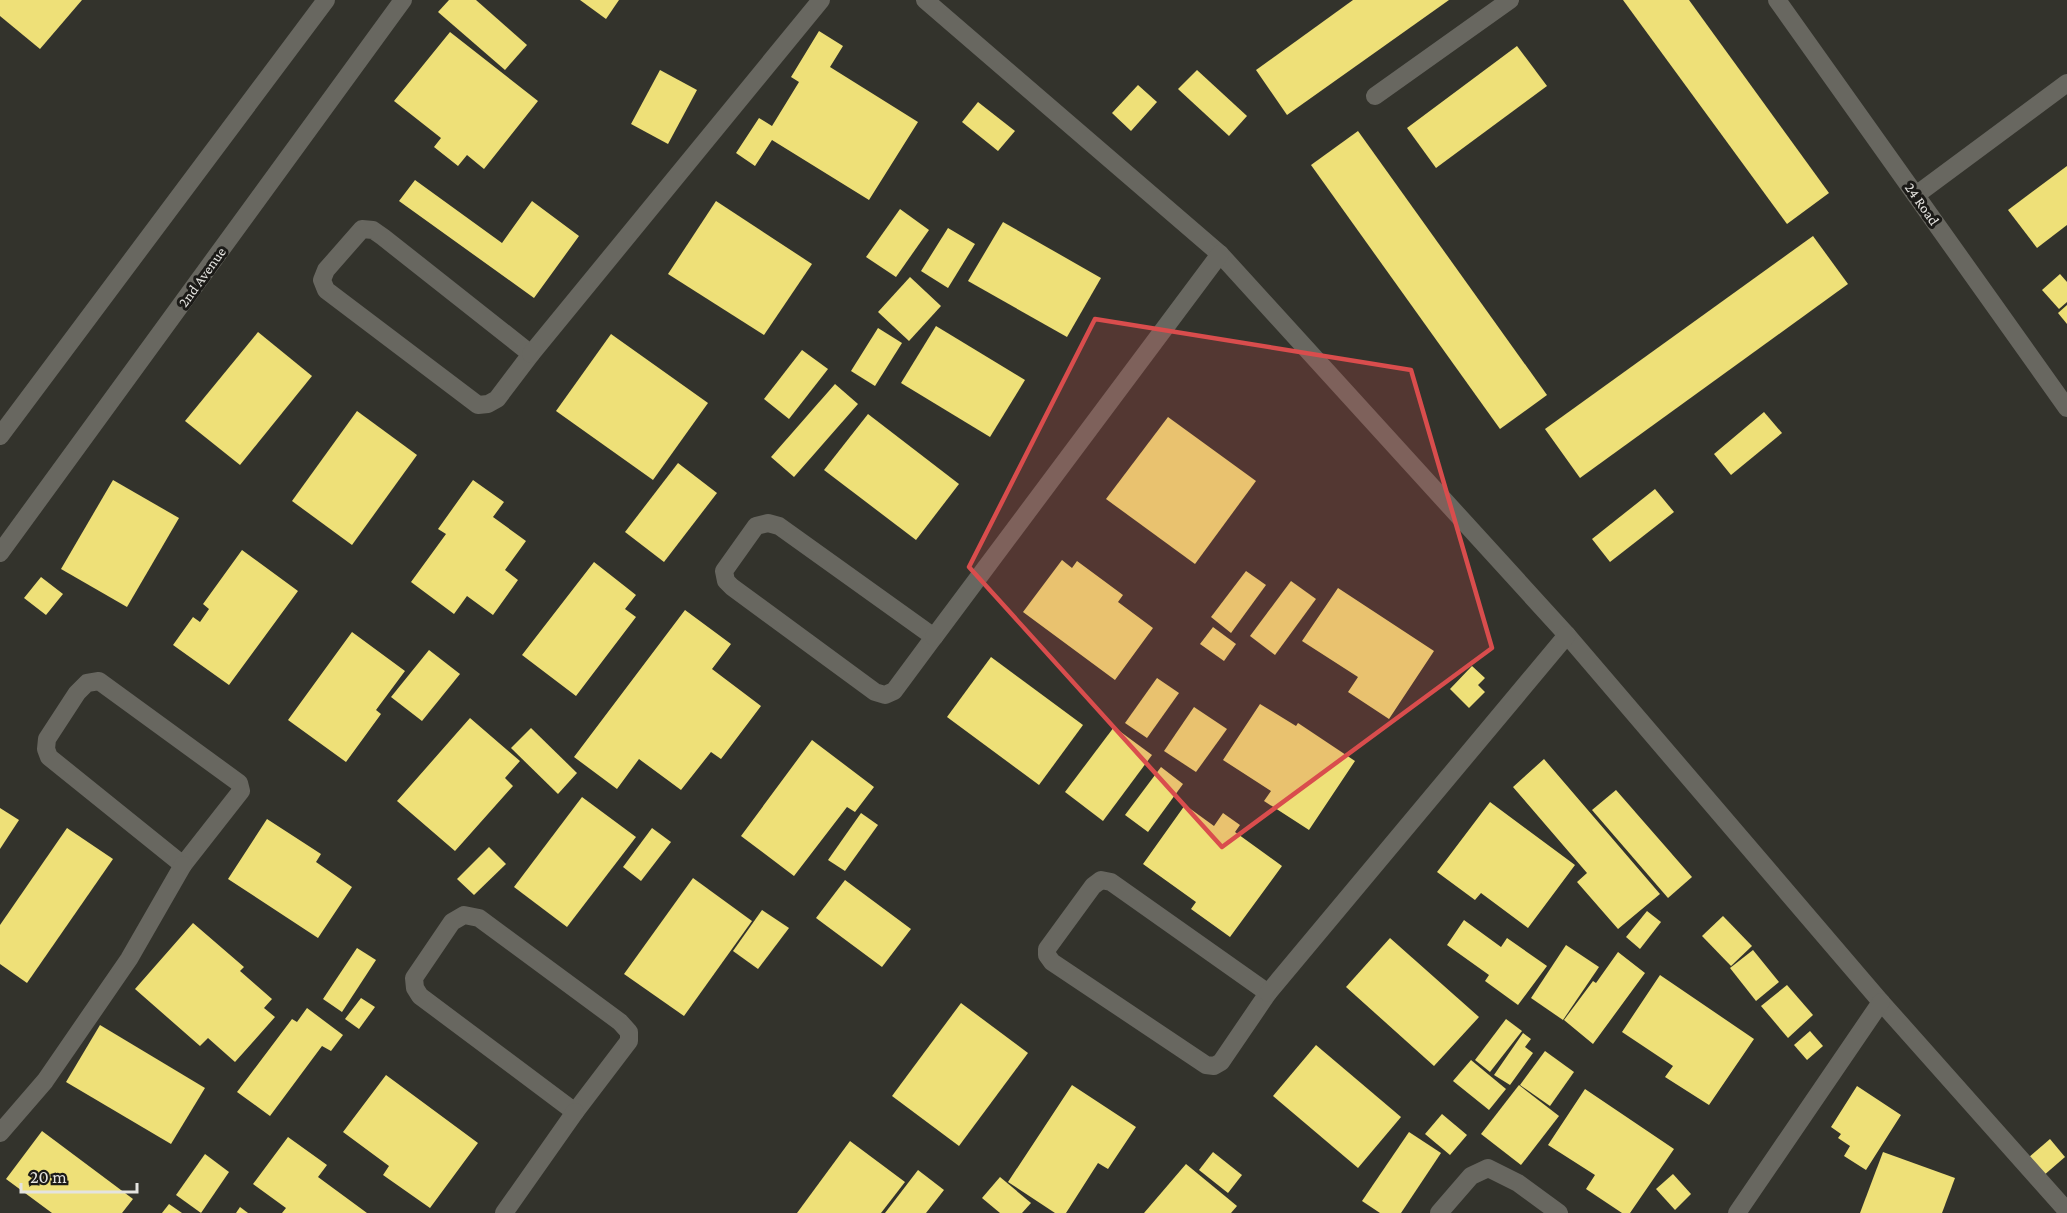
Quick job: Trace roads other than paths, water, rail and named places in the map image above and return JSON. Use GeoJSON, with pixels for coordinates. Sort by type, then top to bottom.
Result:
{"type":"FeatureCollection","features":[{"type":"Feature","properties":{"kind":"street"},"geometry":{"type":"LineString","coordinates":[[0,436],[326,0]]}},
{"type":"Feature","properties":{"kind":"street","name":"2nd Avenue"},"geometry":{"type":"LineString","coordinates":[[0,553],[404,0]]}},
{"type":"Feature","properties":{"kind":"street"},"geometry":{"type":"LineString","coordinates":[[531,354],[373,230],[362,229],[326,270],[322,280],[326,290],[478,405],[488,404],[497,399],[531,354],[821,0]]}},
{"type":"Feature","properties":{"kind":"street"},"geometry":{"type":"LineString","coordinates":[[925,0],[1220,254],[1567,635],[1881,1002],[2067,1211]]}},
{"type":"Feature","properties":{"kind":"street"},"geometry":{"type":"LineString","coordinates":[[1375,96],[1510,0]]}},
{"type":"Feature","properties":{"kind":"street","name":"24 Road"},"geometry":{"type":"LineString","coordinates":[[1777,0],[2067,408]]}},
{"type":"Feature","properties":{"kind":"street"},"geometry":{"type":"LineString","coordinates":[[1916,195],[2067,83]]}},
{"type":"Feature","properties":{"kind":"street"},"geometry":{"type":"LineString","coordinates":[[934,637],[779,526],[768,523],[756,526],[724,571],[726,581],[732,587],[875,692],[885,695],[894,691],[1220,254]]}},
{"type":"Feature","properties":{"kind":"street"},"geometry":{"type":"LineString","coordinates":[[1268,993],[1111,882],[1101,880],[1094,886],[1047,949],[1047,956],[1052,962],[1206,1065],[1214,1066],[1221,1062],[1268,993],[1567,635]]}},
{"type":"Feature","properties":{"kind":"street"},"geometry":{"type":"LineString","coordinates":[[0,1133],[45,1081],[123,968],[183,865],[241,791],[239,783],[99,681],[87,683],[77,693],[47,739],[46,749],[49,757],[183,865]]}},
{"type":"Feature","properties":{"kind":"street"},"geometry":{"type":"LineString","coordinates":[[504,1213],[575,1112],[629,1041],[629,1032],[620,1022],[479,918],[464,915],[452,922],[414,978],[415,988],[420,996],[575,1112]]}},
{"type":"Feature","properties":{"kind":"street"},"geometry":{"type":"LineString","coordinates":[[1737,1213],[1881,1002]]}},
{"type":"Feature","properties":{"kind":"street"},"geometry":{"type":"LineString","coordinates":[[1439,1213],[1471,1176],[1488,1168],[1518,1183],[1559,1213]]}}]}
